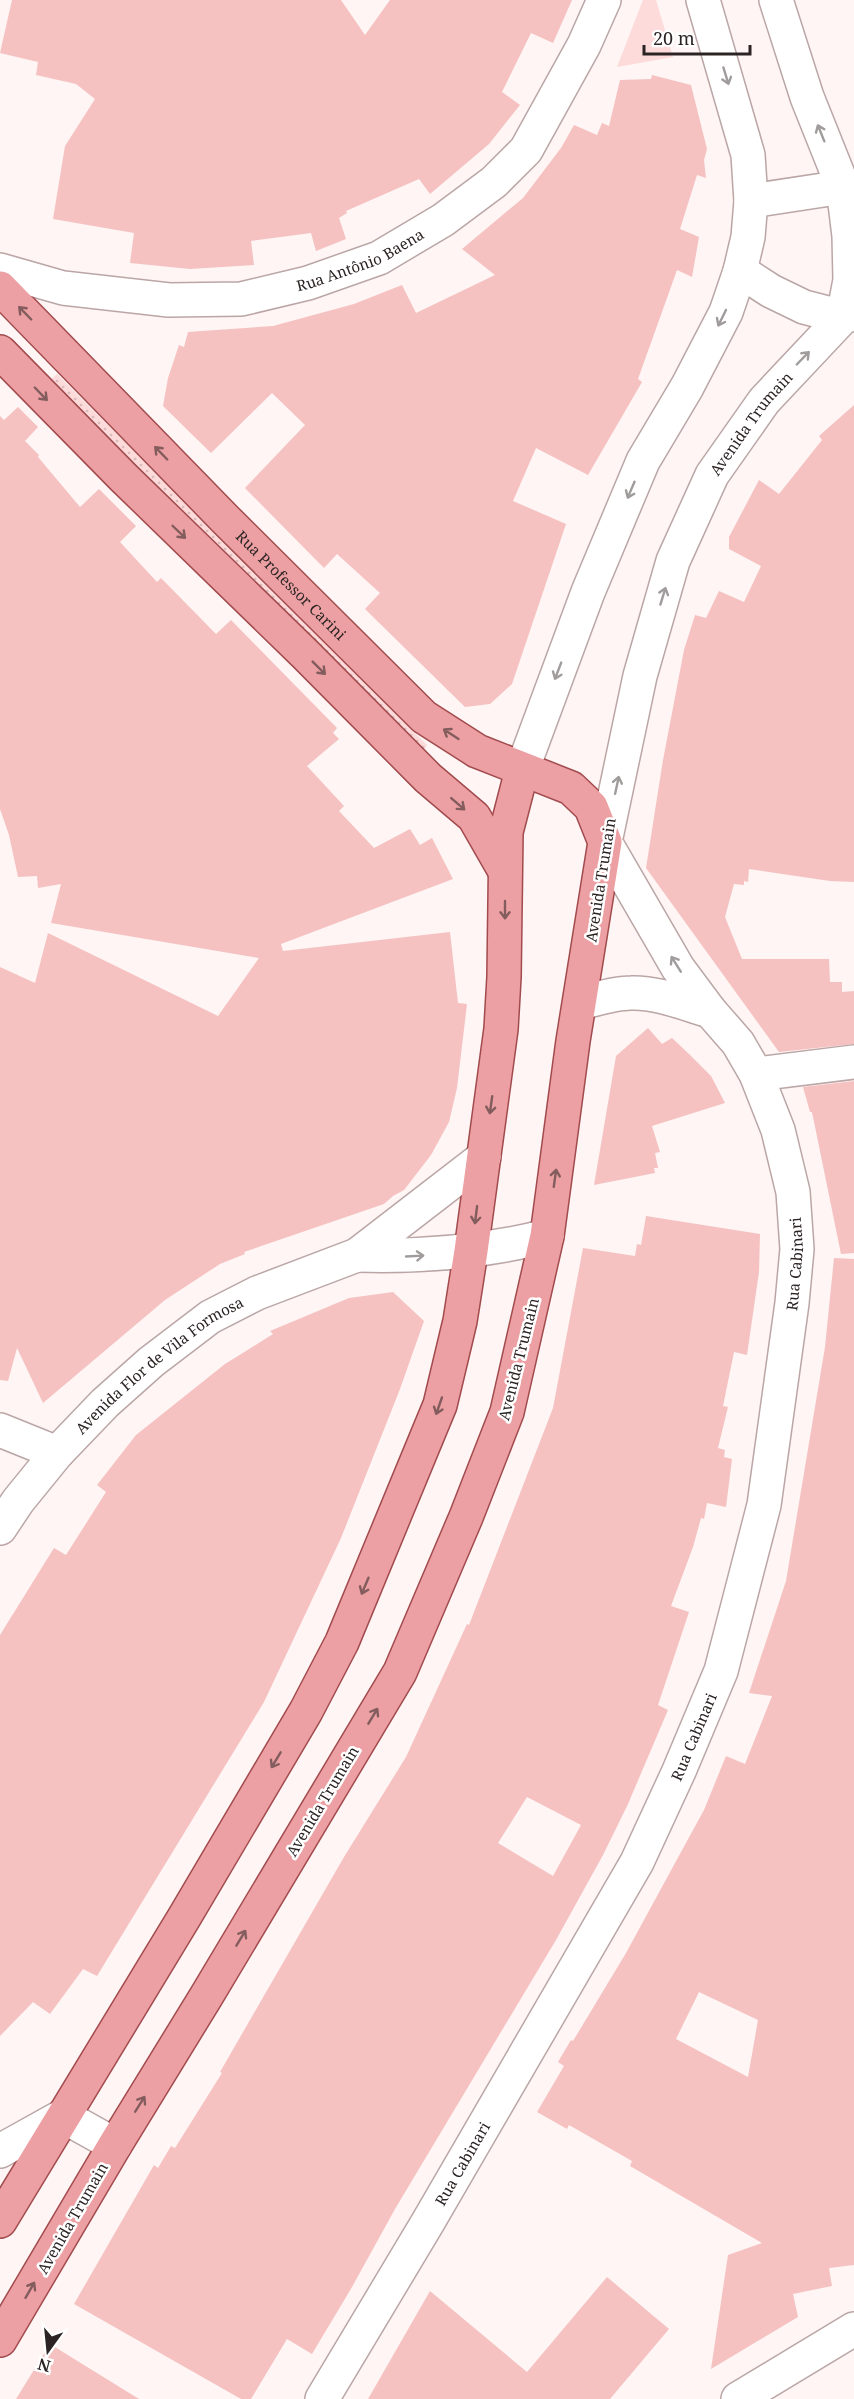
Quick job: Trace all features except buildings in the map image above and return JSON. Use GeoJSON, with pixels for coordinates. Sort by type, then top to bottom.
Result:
{"type":"FeatureCollection","features":[{"type":"Feature","properties":{"kind":"main road","name":"Rua Professor Carini"},"geometry":{"type":"LineString","coordinates":[[0,288],[424,717],[477,751],[571,788],[591,807],[605,842]]}},
{"type":"Feature","properties":{"kind":"main road"},"geometry":{"type":"LineString","coordinates":[[0,352],[124,478],[305,654],[428,778],[474,818],[505,871]]}},
{"type":"Feature","properties":{"kind":"main road"},"geometry":{"type":"LineString","coordinates":[[0,2222],[185,1916],[306,1710],[342,1642],[440,1405],[460,1321],[501,1029],[506,832],[522,770]]}},
{"type":"Feature","properties":{"kind":"main road","name":"Avenida Trumain"},"geometry":{"type":"LineString","coordinates":[[0,2340],[400,1672],[466,1517],[507,1412],[547,1236],[605,842]]}},
{"type":"Feature","properties":{"kind":"street","name":"Rua Antônio Baena"},"geometry":{"type":"LineString","coordinates":[[0,270],[63,288],[169,300],[241,299],[308,284],[379,258],[442,220],[494,182],[526,150],[579,54],[604,0]]}},
{"type":"Feature","properties":{"kind":"street"},"geometry":{"type":"LineString","coordinates":[[522,770],[588,592],[643,461],[687,387],[726,312],[740,271],[748,237],[751,201],[748,155],[703,0]]}},
{"type":"Feature","properties":{"kind":"street"},"geometry":{"type":"LineString","coordinates":[[740,271],[771,291],[804,307],[849,316],[850,184],[807,97],[776,0]]}},
{"type":"Feature","properties":{"kind":"street"},"geometry":{"type":"LineString","coordinates":[[751,201],[850,184]]}},
{"type":"Feature","properties":{"kind":"street","name":"Avenida Trumain"},"geometry":{"type":"LineString","coordinates":[[605,842],[640,676],[673,561],[712,475],[764,401],[849,316]]}},
{"type":"Feature","properties":{"kind":"street","name":"Rua Cabinari"},"geometry":{"type":"LineString","coordinates":[[322,2399],[429,2222],[637,1862],[679,1771],[721,1671],[764,1505],[792,1303],[797,1249],[791,1182],[778,1130],[756,1074],[738,1043],[710,1011],[678,968],[605,842]]}},
{"type":"Feature","properties":{"kind":"street"},"geometry":{"type":"LineString","coordinates":[[580,1003],[609,995],[633,993],[664,997],[710,1011]]}},
{"type":"Feature","properties":{"kind":"street"},"geometry":{"type":"LineString","coordinates":[[756,1074],[854,1062]]}},
{"type":"Feature","properties":{"kind":"street","name":"Avenida Flor de Vila Formosa"},"geometry":{"type":"LineString","coordinates":[[0,1528],[18,1501],[57,1454],[105,1404],[151,1362],[210,1317],[257,1293],[357,1255],[484,1157]]}},
{"type":"Feature","properties":{"kind":"street","name":"Avenida Flor de Vila Formosa"},"geometry":{"type":"LineString","coordinates":[[357,1255],[408,1256],[471,1251],[512,1245],[547,1236]]}},
{"type":"Feature","properties":{"kind":"street"},"geometry":{"type":"LineString","coordinates":[[0,1430],[57,1454]]}},
{"type":"Feature","properties":{"kind":"street"},"geometry":{"type":"LineString","coordinates":[[0,2151],[63,2116],[115,2145]]}},
{"type":"Feature","properties":{"kind":"street"},"geometry":{"type":"LineString","coordinates":[[738,2399],[854,2329]]}},
{"type":"Feature","properties":{"kind":"shaded area"},"geometry":{"type":"Polygon","coordinates":[[[643,0],[656,0],[673,57],[617,67],[643,0]]]}},
{"type":"Feature","properties":{"kind":"shaded area"},"geometry":{"type":"Polygon","coordinates":[[[57,374],[427,745],[422,754],[50,380],[57,374]]]}}]}
